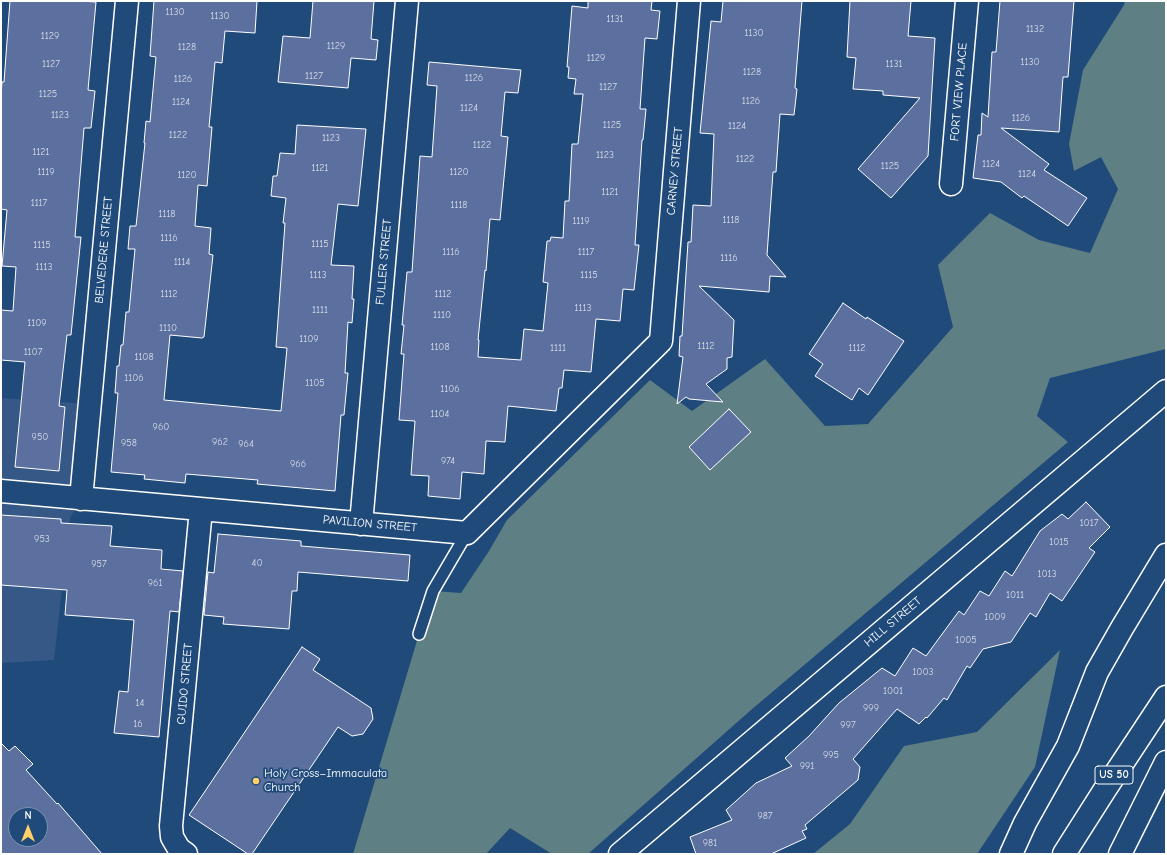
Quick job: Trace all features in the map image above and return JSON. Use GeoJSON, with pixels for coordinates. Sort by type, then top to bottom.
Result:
{"type":"FeatureCollection","features":[{"type":"Feature","properties":{"kind":"main road","name":"BELVEDERE STREET"},"geometry":{"type":"LineString","coordinates":[[80,499],[127,1]]}},
{"type":"Feature","properties":{"kind":"main road","name":"FULLER STREET"},"geometry":{"type":"LineString","coordinates":[[361,524],[407,1]]}},
{"type":"Feature","properties":{"kind":"main road","name":"CARNEY STREET"},"geometry":{"type":"LineString","coordinates":[[467,533],[661,341],[689,1]]}},
{"type":"Feature","properties":{"kind":"main road","name":"FORT VIEW PLACE"},"geometry":{"type":"LineString","coordinates":[[951,184],[967,1]]}},
{"type":"Feature","properties":{"kind":"main road","name":"HILL STREET"},"geometry":{"type":"LineString","coordinates":[[620,854],[1166,391]]}},
{"type":"Feature","properties":{"kind":"main road","name":"PAVILION STREET"},"geometry":{"type":"LineString","coordinates":[[1,491],[467,533]]}},
{"type":"Feature","properties":{"kind":"main road","name":"GUIDO STREET"},"geometry":{"type":"LineString","coordinates":[[186,854],[179,849],[172,837],[171,826],[201,509]]}},
{"type":"Feature","properties":{"kind":"main road"},"geometry":{"type":"LineString","coordinates":[[1011,854],[1025,824],[1068,746],[1098,672],[1122,628],[1166,555]]}},
{"type":"Feature","properties":{"kind":"main road","name":"US 50"},"geometry":{"type":"LineString","coordinates":[[1064,854],[1166,697]]}},
{"type":"Feature","properties":{"kind":"main road"},"geometry":{"type":"LineString","coordinates":[[1120,854],[1166,762]]}},
{"type":"Feature","properties":{"kind":"lane"},"geometry":{"type":"LineString","coordinates":[[419,634],[433,591],[467,533]]}},
{"type":"Feature","properties":{"kind":"shaded area"},"geometry":{"type":"Polygon","coordinates":[[[1,398],[90,404],[81,499],[70,518],[54,660],[1,663],[1,398]]]}},
{"type":"Feature","properties":{"kind":"green space"},"geometry":{"type":"Polygon","coordinates":[[[1125,1],[1166,1],[1166,349],[1050,378],[1037,416],[1068,442],[751,710],[588,854],[552,854],[510,828],[486,854],[353,854],[433,591],[461,593],[489,551],[507,520],[650,380],[692,411],[765,359],[825,426],[868,424],[953,327],[938,265],[990,213],[1039,240],[1090,253],[1118,189],[1101,157],[1074,171],[1069,144],[1083,70],[1124,5],[1125,1]]]}},
{"type":"Feature","properties":{"kind":"green space"},"geometry":{"type":"Polygon","coordinates":[[[1060,650],[1035,767],[977,854],[813,854],[850,824],[904,746],[977,732],[1060,650]]]}},
{"type":"Feature","properties":{"kind":"building"},"geometry":{"type":"Polygon","coordinates":[[[10,1],[96,2],[88,90],[95,91],[91,128],[84,128],[75,237],[81,237],[71,335],[67,335],[59,406],[65,407],[59,471],[15,467],[25,362],[1,360],[1,310],[13,311],[16,267],[2,266],[7,210],[1,209],[1,96],[2,82],[4,82],[10,1]]]}},
{"type":"Feature","properties":{"kind":"building"},"geometry":{"type":"Polygon","coordinates":[[[154,1],[257,1],[255,33],[225,31],[222,63],[215,62],[209,127],[212,127],[207,186],[198,185],[195,226],[211,228],[209,254],[213,255],[204,337],[170,335],[164,400],[281,411],[287,348],[276,347],[285,223],[283,223],[286,198],[271,196],[273,176],[277,176],[280,153],[295,154],[297,125],[366,129],[358,206],[338,204],[331,265],[354,266],[352,323],[348,322],[345,373],[348,373],[344,415],[341,415],[335,491],[257,484],[258,480],[186,474],[185,483],[144,479],[145,475],[111,472],[118,393],[115,393],[117,366],[119,366],[121,345],[123,345],[126,312],[129,312],[135,249],[128,249],[130,226],[136,226],[146,121],[150,122],[156,57],[150,56],[154,1]]]}},
{"type":"Feature","properties":{"kind":"building"},"geometry":{"type":"Polygon","coordinates":[[[313,1],[374,1],[371,39],[378,40],[376,60],[351,58],[348,88],[278,82],[283,36],[310,38],[313,1]]]}},
{"type":"Feature","properties":{"kind":"building"},"geometry":{"type":"Polygon","coordinates":[[[588,1],[652,1],[651,10],[660,11],[657,39],[645,38],[640,109],[646,109],[642,140],[635,245],[639,245],[634,290],[623,289],[620,321],[596,319],[591,372],[564,370],[562,388],[559,388],[556,411],[508,406],[505,442],[486,441],[484,474],[462,472],[460,499],[428,496],[429,476],[411,475],[415,421],[399,420],[404,354],[401,354],[404,325],[402,325],[407,272],[412,272],[420,156],[432,157],[437,86],[427,85],[429,62],[521,70],[518,93],[505,92],[501,136],[508,137],[500,220],[490,219],[478,340],[478,357],[521,360],[524,329],[543,331],[548,283],[543,282],[547,241],[550,241],[551,237],[563,238],[565,201],[569,201],[572,144],[578,144],[583,94],[574,94],[576,79],[568,78],[569,67],[567,67],[572,6],[588,8],[588,1]]]}},
{"type":"Feature","properties":{"kind":"building"},"geometry":{"type":"Polygon","coordinates":[[[723,1],[802,1],[794,115],[780,114],[776,172],[773,172],[767,255],[786,277],[770,276],[769,292],[699,286],[734,320],[732,357],[727,358],[727,369],[706,384],[723,402],[689,399],[686,397],[677,404],[683,357],[679,356],[680,336],[682,336],[688,242],[691,242],[693,205],[711,206],[714,134],[700,133],[711,21],[721,22],[723,1]]]}},
{"type":"Feature","properties":{"kind":"building"},"geometry":{"type":"Polygon","coordinates":[[[850,1],[911,1],[908,36],[935,38],[928,156],[891,198],[858,169],[920,98],[883,95],[883,91],[853,89],[856,58],[847,57],[850,1]]]}},
{"type":"Feature","properties":{"kind":"building"},"geometry":{"type":"Polygon","coordinates":[[[1000,1],[1074,1],[1068,77],[1063,77],[1059,132],[1001,128],[1049,164],[1044,170],[1087,198],[1068,226],[1024,196],[1022,198],[1001,182],[973,178],[978,135],[981,135],[982,113],[988,117],[992,52],[996,52],[1000,1]]]}},
{"type":"Feature","properties":{"kind":"building"},"geometry":{"type":"Polygon","coordinates":[[[843,303],[866,319],[867,317],[904,341],[868,395],[859,388],[852,400],[815,376],[823,364],[809,354],[843,303]]]}},
{"type":"Feature","properties":{"kind":"building"},"geometry":{"type":"Polygon","coordinates":[[[729,409],[751,432],[710,470],[689,447],[729,409]]]}},
{"type":"Feature","properties":{"kind":"building"},"geometry":{"type":"Polygon","coordinates":[[[1086,502],[1110,527],[1089,548],[1095,552],[1062,601],[1050,593],[1036,617],[1030,613],[1011,642],[983,649],[970,668],[967,666],[947,700],[944,698],[927,718],[926,717],[919,724],[897,709],[853,759],[860,767],[858,780],[805,825],[807,829],[802,831],[806,838],[771,854],[696,854],[690,837],[732,820],[726,810],[756,783],[792,766],[785,758],[809,736],[839,703],[882,668],[895,676],[913,648],[926,656],[959,611],[964,615],[980,591],[989,596],[1005,571],[1012,576],[1040,531],[1062,514],[1068,519],[1086,502]]]}},
{"type":"Feature","properties":{"kind":"building"},"geometry":{"type":"Polygon","coordinates":[[[1,515],[61,519],[61,523],[112,526],[110,546],[162,550],[161,569],[183,571],[179,612],[170,611],[159,737],[114,733],[119,691],[128,692],[134,620],[65,615],[67,590],[1,585],[1,515]]]}},
{"type":"Feature","properties":{"kind":"building"},"geometry":{"type":"Polygon","coordinates":[[[218,534],[301,541],[301,546],[410,555],[408,581],[298,572],[297,591],[292,591],[289,629],[223,624],[224,617],[204,615],[208,572],[214,573],[218,534]]]}},
{"type":"Feature","properties":{"kind":"building","name":"Holy Cross–Immaculata Church"},"geometry":{"type":"Polygon","coordinates":[[[302,647],[320,659],[313,670],[371,708],[373,719],[363,734],[352,736],[338,727],[252,854],[248,854],[189,815],[302,647]]]}},
{"type":"Feature","properties":{"kind":"building"},"geometry":{"type":"Polygon","coordinates":[[[1,743],[9,751],[15,746],[33,764],[26,770],[57,804],[58,803],[102,854],[1,854],[1,743]]]}},
{"type":"Feature","properties":{"kind":"place","name":"Holy Cross–Immaculata Church"},"geometry":{"type":"Point","coordinates":[256,781]}}]}
